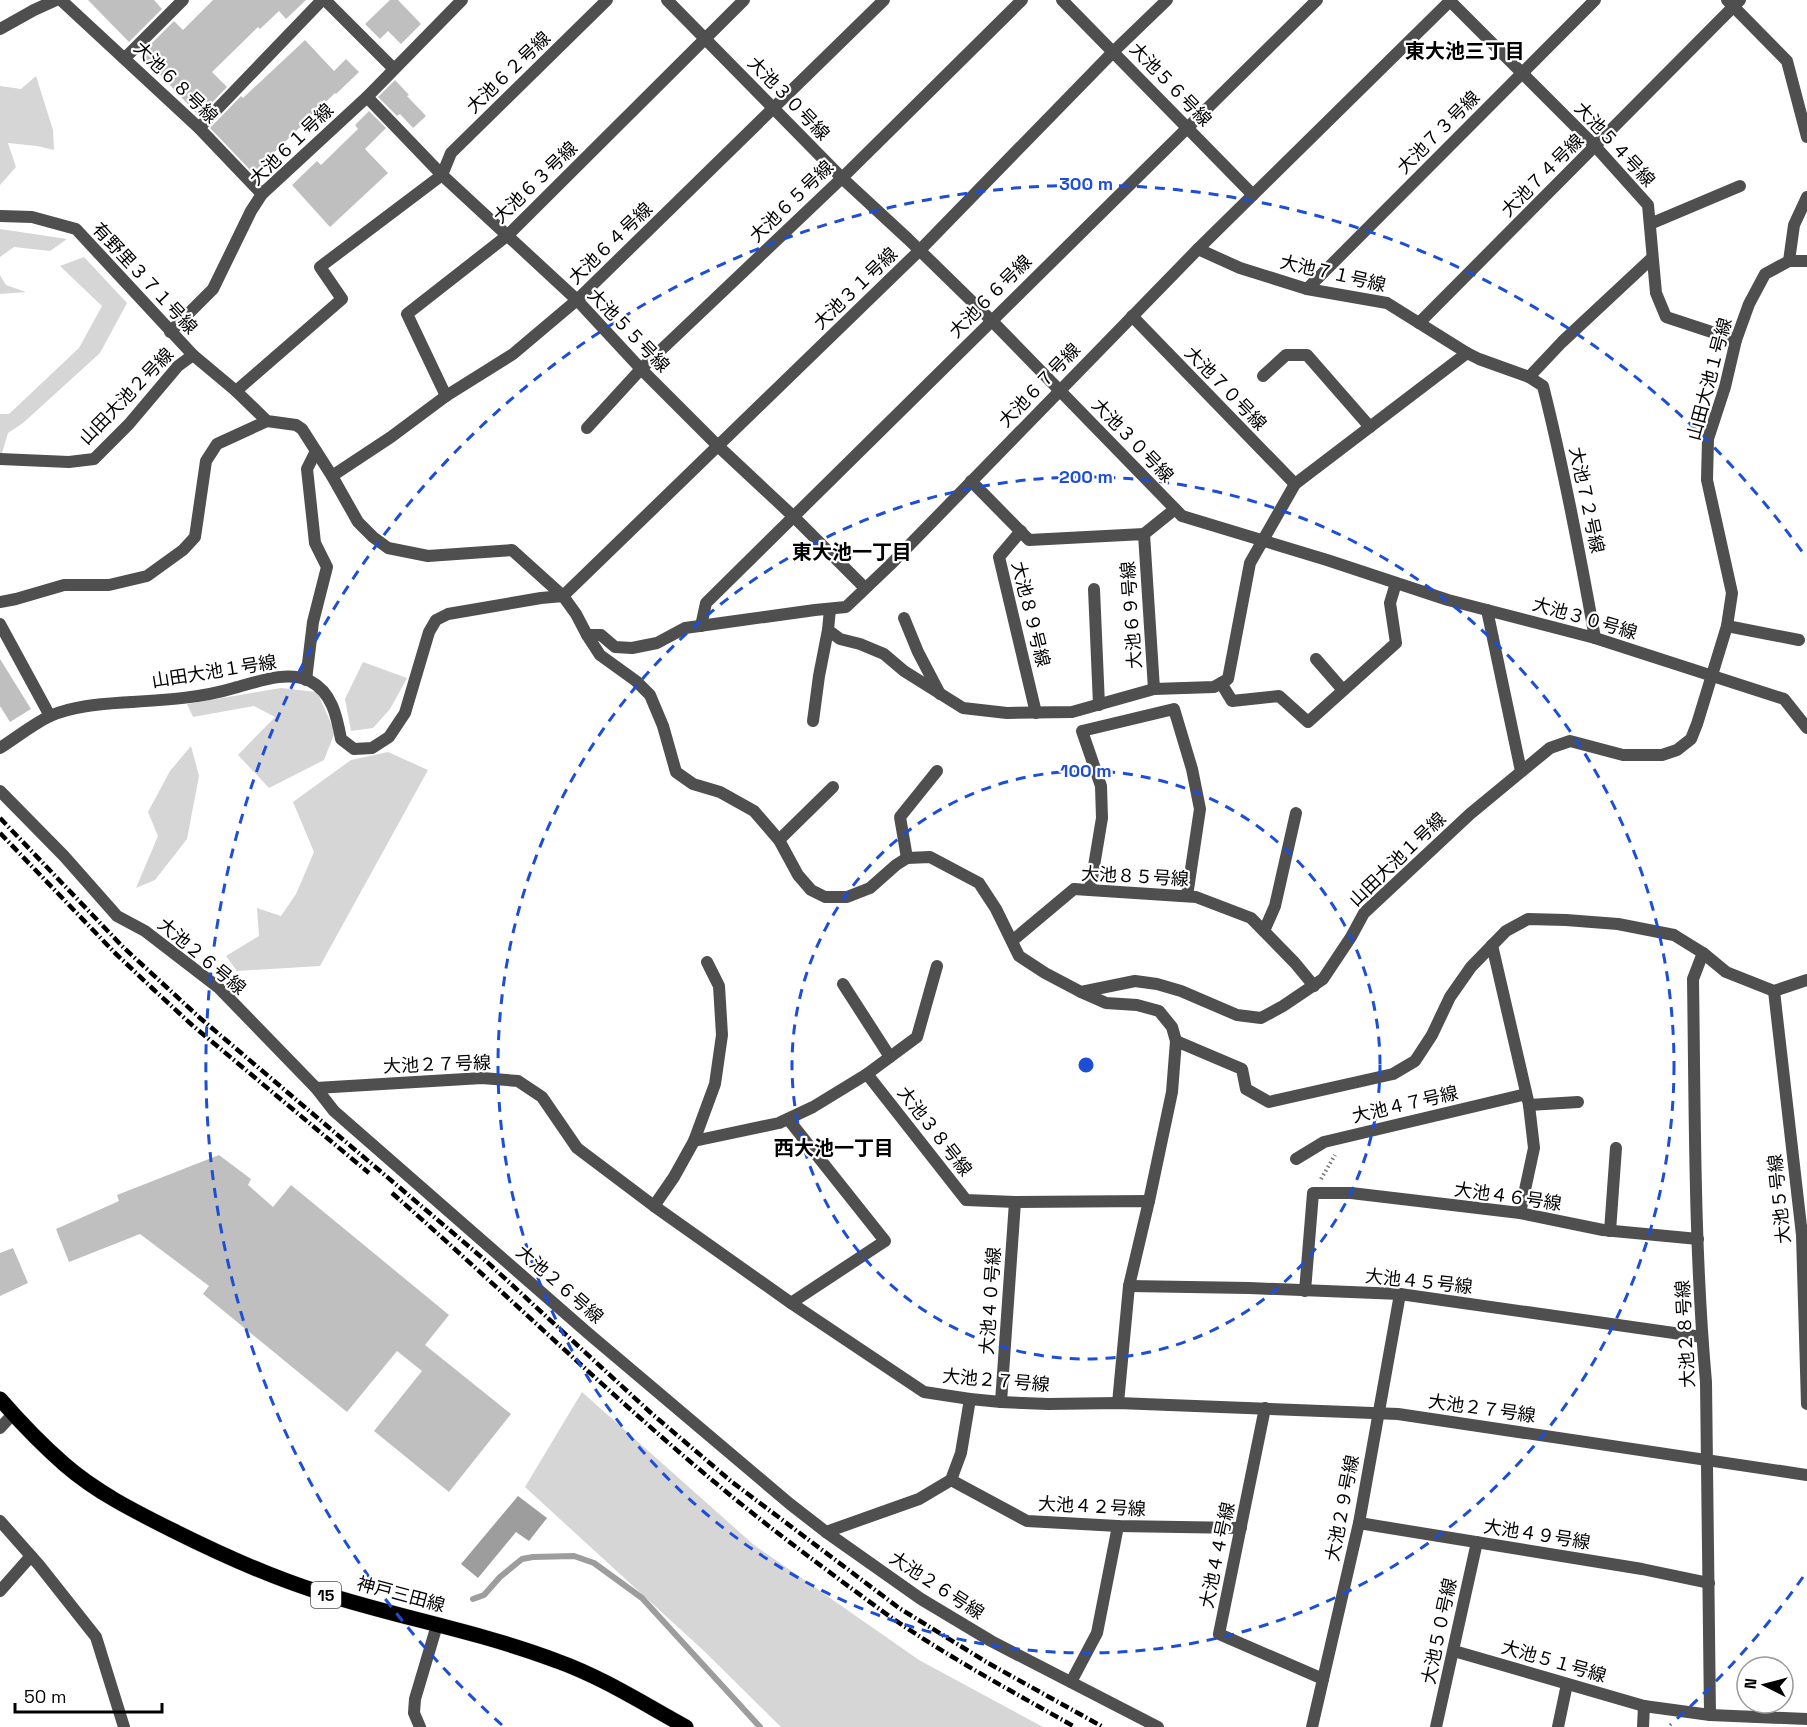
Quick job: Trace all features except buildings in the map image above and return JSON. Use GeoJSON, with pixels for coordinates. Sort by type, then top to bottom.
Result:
{"type":"FeatureCollection","features":[{"type":"Feature","properties":{"kind":"main road","name":"神戸三田線"},"geometry":{"type":"LineString","coordinates":[[0,1399],[27,1429],[65,1465],[103,1493],[191,1540],[322,1593],[477,1634],[548,1657],[581,1670],[686,1727]]}},
{"type":"Feature","properties":{"kind":"street"},"geometry":{"type":"LineString","coordinates":[[0,29],[56,0]]}},
{"type":"Feature","properties":{"kind":"street","name":"大池６８号線"},"geometry":{"type":"LineString","coordinates":[[62,0],[199,128],[262,195]]}},
{"type":"Feature","properties":{"kind":"street"},"geometry":{"type":"LineString","coordinates":[[125,58],[183,0]]}},
{"type":"Feature","properties":{"kind":"street"},"geometry":{"type":"LineString","coordinates":[[199,128],[324,0],[393,68]]}},
{"type":"Feature","properties":{"kind":"street","name":"大池６１号線"},"geometry":{"type":"LineString","coordinates":[[170,332],[213,289],[251,211],[262,195],[367,97],[462,0]]}},
{"type":"Feature","properties":{"kind":"street","name":"大池６２号線"},"geometry":{"type":"LineString","coordinates":[[442,175],[451,153],[607,0]]}},
{"type":"Feature","properties":{"kind":"street","name":"大池３０号線"},"geometry":{"type":"LineString","coordinates":[[667,0],[842,178],[991,320],[1182,516],[1448,600],[1595,638],[1784,699],[1807,728]]}},
{"type":"Feature","properties":{"kind":"street","name":"大池６３号線"},"geometry":{"type":"LineString","coordinates":[[446,396],[407,314],[507,235],[744,0]]}},
{"type":"Feature","properties":{"kind":"street","name":"大池６４号線"},"geometry":{"type":"LineString","coordinates":[[332,476],[391,437],[446,396],[513,354],[577,300],[884,0]]}},
{"type":"Feature","properties":{"kind":"street","name":"大池６５号線"},"geometry":{"type":"LineString","coordinates":[[587,428],[641,369],[842,178],[1022,0]]}},
{"type":"Feature","properties":{"kind":"street","name":"大池５６号線"},"geometry":{"type":"LineString","coordinates":[[1062,0],[1253,195]]}},
{"type":"Feature","properties":{"kind":"street","name":"大池３１号線"},"geometry":{"type":"LineString","coordinates":[[563,596],[920,250],[1113,52],[1167,0]]}},
{"type":"Feature","properties":{"kind":"street","name":"大池６６号線"},"geometry":{"type":"LineString","coordinates":[[701,626],[706,603],[1317,0]]}},
{"type":"Feature","properties":{"kind":"street","name":"大池５４号線"},"geometry":{"type":"LineString","coordinates":[[1450,0],[1595,146],[1648,206],[1656,293],[1666,317],[1736,340]]}},
{"type":"Feature","properties":{"kind":"street","name":"大池６７号線"},"geometry":{"type":"LineString","coordinates":[[587,635],[601,635],[615,647],[632,648],[657,643],[685,628],[846,607],[890,565],[1198,249],[1450,0]]}},
{"type":"Feature","properties":{"kind":"street","name":"大池７３号線"},"geometry":{"type":"LineString","coordinates":[[1307,289],[1595,0]]}},
{"type":"Feature","properties":{"kind":"street"},"geometry":{"type":"LineString","coordinates":[[1733,2],[1787,61],[1807,137]]}},
{"type":"Feature","properties":{"kind":"street","name":"大池７４号線"},"geometry":{"type":"LineString","coordinates":[[1419,322],[1595,146],[1733,2]]}},
{"type":"Feature","properties":{"kind":"street","name":"大池５５号線"},"geometry":{"type":"LineString","coordinates":[[367,97],[442,175],[577,300],[641,369],[865,588]]}},
{"type":"Feature","properties":{"kind":"street"},"geometry":{"type":"LineString","coordinates":[[236,391],[342,299],[320,267],[442,175]]}},
{"type":"Feature","properties":{"kind":"street"},"geometry":{"type":"LineString","coordinates":[[1650,224],[1740,186]]}},
{"type":"Feature","properties":{"kind":"street"},"geometry":{"type":"LineString","coordinates":[[1807,197],[1794,225],[1789,261],[1807,261]]}},
{"type":"Feature","properties":{"kind":"street","name":"有野里３７１号線"},"geometry":{"type":"LineString","coordinates":[[0,216],[32,217],[76,229],[193,355]]}},
{"type":"Feature","properties":{"kind":"street","name":"大池７１号線"},"geometry":{"type":"LineString","coordinates":[[1198,249],[1240,268],[1307,289],[1387,303],[1467,353],[1529,377]]}},
{"type":"Feature","properties":{"kind":"street"},"geometry":{"type":"LineString","coordinates":[[1529,377],[1562,342],[1652,258]]}},
{"type":"Feature","properties":{"kind":"street","name":"山田大池１号線"},"geometry":{"type":"LineString","coordinates":[[1081,992],[1135,981],[1157,984],[1181,991],[1237,1016],[1261,1018],[1323,979],[1351,937],[1364,912],[1470,814],[1550,748],[1570,741],[1623,754],[1662,755],[1677,750],[1690,739],[1697,724],[1727,626],[1732,593],[1707,480],[1708,440],[1725,387],[1736,340],[1749,304],[1765,274],[1789,261]]}},
{"type":"Feature","properties":{"kind":"street","name":"大池７０号線"},"geometry":{"type":"LineString","coordinates":[[1132,316],[1295,484]]}},
{"type":"Feature","properties":{"kind":"street"},"geometry":{"type":"LineString","coordinates":[[1396,583],[1390,603],[1396,643],[1308,722],[1279,696],[1232,702],[1221,683],[1228,680],[1250,563],[1295,484],[1467,353]]}},
{"type":"Feature","properties":{"kind":"street","name":"山田大池２号線"},"geometry":{"type":"LineString","coordinates":[[0,459],[69,462],[94,459],[129,424],[178,366],[193,355],[267,421]]}},
{"type":"Feature","properties":{"kind":"street"},"geometry":{"type":"LineString","coordinates":[[1263,376],[1287,355],[1307,355],[1370,427]]}},
{"type":"Feature","properties":{"kind":"street","name":"大池７２号線"},"geometry":{"type":"LineString","coordinates":[[1529,377],[1543,386],[1578,543],[1595,638]]}},
{"type":"Feature","properties":{"kind":"street"},"geometry":{"type":"LineString","coordinates":[[0,602],[64,585],[109,585],[147,576],[183,550],[195,537],[206,461],[217,444],[267,421],[297,425],[316,450],[358,522],[388,548],[428,556],[512,549],[563,596],[600,654],[636,681],[650,695],[663,726],[676,772],[693,784],[720,792],[754,811],[778,840],[798,875],[811,890],[825,897],[847,897],[870,888],[907,858],[930,857],[979,883],[996,909],[1019,956],[1081,992],[1106,1003],[1137,1005],[1159,1011],[1172,1027],[1176,1041],[1172,1092],[1129,1286],[1118,1403]]}},
{"type":"Feature","properties":{"kind":"street"},"geometry":{"type":"LineString","coordinates":[[316,450],[307,469],[315,543],[327,567],[313,622],[306,680],[327,694],[337,718],[340,739],[354,749],[372,748],[389,737],[405,713],[429,632],[436,620],[448,614],[563,596]]}},
{"type":"Feature","properties":{"kind":"street","name":"大池６９号線"},"geometry":{"type":"LineString","coordinates":[[971,481],[1029,540],[1144,534],[1175,509]]}},
{"type":"Feature","properties":{"kind":"street","name":"大池８９号線"},"geometry":{"type":"LineString","coordinates":[[1021,531],[999,557],[1036,712]]}},
{"type":"Feature","properties":{"kind":"street","name":"大池６９号線"},"geometry":{"type":"LineString","coordinates":[[1144,534],[1154,689],[1214,687],[1221,683]]}},
{"type":"Feature","properties":{"kind":"street"},"geometry":{"type":"LineString","coordinates":[[1094,589],[1099,705]]}},
{"type":"Feature","properties":{"kind":"street"},"geometry":{"type":"LineString","coordinates":[[813,721],[830,609]]}},
{"type":"Feature","properties":{"kind":"street"},"geometry":{"type":"LineString","coordinates":[[1487,610],[1521,771]]}},
{"type":"Feature","properties":{"kind":"street"},"geometry":{"type":"LineString","coordinates":[[904,618],[918,652],[941,695]]}},
{"type":"Feature","properties":{"kind":"street"},"geometry":{"type":"LineString","coordinates":[[0,624],[50,716]]}},
{"type":"Feature","properties":{"kind":"street"},"geometry":{"type":"LineString","coordinates":[[1727,626],[1798,640]]}},
{"type":"Feature","properties":{"kind":"street"},"geometry":{"type":"LineString","coordinates":[[828,630],[840,639],[884,654],[904,671],[963,708],[1007,713],[1072,712],[1154,689]]}},
{"type":"Feature","properties":{"kind":"street"},"geometry":{"type":"LineString","coordinates":[[1316,659],[1343,690]]}},
{"type":"Feature","properties":{"kind":"street","name":"山田大池１号線"},"geometry":{"type":"LineString","coordinates":[[0,748],[50,716],[92,704],[181,698],[220,692],[270,678],[294,677],[306,680]]}},
{"type":"Feature","properties":{"kind":"street"},"geometry":{"type":"LineString","coordinates":[[1090,890],[1102,818],[1101,786],[1082,731],[1173,709],[1192,769],[1200,808],[1187,896]]}},
{"type":"Feature","properties":{"kind":"street"},"geometry":{"type":"LineString","coordinates":[[907,858],[900,817],[937,771]]}},
{"type":"Feature","properties":{"kind":"street"},"geometry":{"type":"LineString","coordinates":[[778,840],[833,787]]}},
{"type":"Feature","properties":{"kind":"street","name":"大池２６号線"},"geometry":{"type":"LineString","coordinates":[[0,791],[64,856],[117,916],[145,931],[219,988],[316,1089],[334,1111],[589,1334],[790,1504],[921,1599],[991,1641],[1158,1727]]}},
{"type":"Feature","properties":{"kind":"street"},"geometry":{"type":"LineString","coordinates":[[1264,931],[1275,906],[1296,813]]}},
{"type":"Feature","properties":{"kind":"street","name":"大池８５号線"},"geometry":{"type":"LineString","coordinates":[[1012,941],[1074,889],[1196,897],[1251,918],[1314,986]]}},
{"type":"Feature","properties":{"kind":"street"},"geometry":{"type":"LineString","coordinates":[[1176,1041],[1242,1069],[1246,1089],[1269,1102],[1393,1074],[1415,1061],[1432,1035],[1450,997],[1471,967],[1506,931],[1528,919],[1618,924],[1674,935],[1703,953],[1726,972],[1774,991],[1807,980]]}},
{"type":"Feature","properties":{"kind":"street"},"geometry":{"type":"LineString","coordinates":[[1492,945],[1528,1100],[1534,1148],[1520,1213]]}},
{"type":"Feature","properties":{"kind":"street","name":"大池２８号線"},"geometry":{"type":"LineString","coordinates":[[1703,953],[1693,979],[1698,1239],[1706,1382],[1710,1715]]}},
{"type":"Feature","properties":{"kind":"street"},"geometry":{"type":"LineString","coordinates":[[654,1206],[674,1177],[694,1141],[715,1084],[722,1035],[719,986],[707,962]]}},
{"type":"Feature","properties":{"kind":"street"},"geometry":{"type":"LineString","coordinates":[[694,1141],[779,1123],[813,1107],[867,1074],[917,1037],[937,966]]}},
{"type":"Feature","properties":{"kind":"street"},"geometry":{"type":"LineString","coordinates":[[843,984],[890,1057]]}},
{"type":"Feature","properties":{"kind":"street","name":"大池５号線"},"geometry":{"type":"LineString","coordinates":[[1774,991],[1802,1235],[1807,1404]]}},
{"type":"Feature","properties":{"kind":"street","name":"大池３８号線"},"geometry":{"type":"LineString","coordinates":[[867,1074],[966,1200],[1149,1201]]}},
{"type":"Feature","properties":{"kind":"street","name":"大池２７号線"},"geometry":{"type":"LineString","coordinates":[[316,1089],[482,1078],[518,1081],[542,1097],[577,1148],[654,1206],[791,1303],[924,1392],[1001,1402],[1118,1403],[1379,1412],[1807,1475]]}},
{"type":"Feature","properties":{"kind":"street","name":"大池４７号線"},"geometry":{"type":"LineString","coordinates":[[1346,1137],[1528,1100],[1578,1102]]}},
{"type":"Feature","properties":{"kind":"street"},"geometry":{"type":"LineString","coordinates":[[788,1119],[885,1241],[791,1303]]}},
{"type":"Feature","properties":{"kind":"street"},"geometry":{"type":"LineString","coordinates":[[1296,1159],[1324,1142],[1346,1137]]}},
{"type":"Feature","properties":{"kind":"street"},"geometry":{"type":"LineString","coordinates":[[1610,1231],[1616,1148]]}},
{"type":"Feature","properties":{"kind":"street"},"geometry":{"type":"LineString","coordinates":[[1305,1291],[1313,1193]]}},
{"type":"Feature","properties":{"kind":"street","name":"大池４６号線"},"geometry":{"type":"LineString","coordinates":[[1313,1193],[1351,1193],[1520,1213],[1610,1231],[1698,1239]]}},
{"type":"Feature","properties":{"kind":"street","name":"大池４０号線"},"geometry":{"type":"LineString","coordinates":[[1001,1402],[1015,1202]]}},
{"type":"Feature","properties":{"kind":"street","name":"大池４５号線"},"geometry":{"type":"LineString","coordinates":[[1129,1286],[1400,1294],[1702,1337]]}},
{"type":"Feature","properties":{"kind":"street","name":"大池２９号線"},"geometry":{"type":"LineString","coordinates":[[1312,1727],[1359,1523],[1400,1294]]}},
{"type":"Feature","properties":{"kind":"street"},"geometry":{"type":"LineString","coordinates":[[826,1532],[919,1499],[951,1480],[961,1453],[970,1399]]}},
{"type":"Feature","properties":{"kind":"street","name":"大池４４号線"},"geometry":{"type":"LineString","coordinates":[[1265,1408],[1219,1634],[1323,1679]]}},
{"type":"Feature","properties":{"kind":"street"},"geometry":{"type":"LineString","coordinates":[[0,1428],[13,1414]]}},
{"type":"Feature","properties":{"kind":"street","name":"大池４２号線"},"geometry":{"type":"LineString","coordinates":[[951,1480],[1027,1521],[1118,1526],[1241,1528]]}},
{"type":"Feature","properties":{"kind":"street"},"geometry":{"type":"LineString","coordinates":[[0,1521],[96,1636],[124,1727]]}},
{"type":"Feature","properties":{"kind":"street","name":"大池４９号線"},"geometry":{"type":"LineString","coordinates":[[1359,1523],[1642,1569],[1709,1583]]}},
{"type":"Feature","properties":{"kind":"street"},"geometry":{"type":"LineString","coordinates":[[1071,1682],[1097,1633],[1118,1526]]}},
{"type":"Feature","properties":{"kind":"street","name":"大池５０号線"},"geometry":{"type":"LineString","coordinates":[[1436,1727],[1477,1542]]}},
{"type":"Feature","properties":{"kind":"street"},"geometry":{"type":"LineString","coordinates":[[0,1591],[31,1556]]}},
{"type":"Feature","properties":{"kind":"street"},"geometry":{"type":"LineString","coordinates":[[420,1727],[414,1713],[415,1700],[436,1625]]}},
{"type":"Feature","properties":{"kind":"street","name":"大池５１号線"},"geometry":{"type":"LineString","coordinates":[[1454,1651],[1644,1706],[1749,1722],[1807,1719]]}},
{"type":"Feature","properties":{"kind":"street"},"geometry":{"type":"LineString","coordinates":[[1558,1727],[1567,1684]]}},
{"type":"Feature","properties":{"kind":"street"},"geometry":{"type":"LineString","coordinates":[[1643,1727],[1644,1706]]}},
{"type":"Feature","properties":{"kind":"path","name":"大池４７号線"},"geometry":{"type":"LineString","coordinates":[[1313,1193],[1346,1137]]}},
{"type":"Feature","properties":{"kind":"shaded area"},"geometry":{"type":"Polygon","coordinates":[[[36,76],[53,130],[54,150],[8,143],[16,167],[0,185],[0,86],[21,89],[36,76]]]}},
{"type":"Feature","properties":{"kind":"shaded area"},"geometry":{"type":"Polygon","coordinates":[[[0,229],[67,239],[50,251],[14,247],[0,257],[0,229]]]}},
{"type":"Feature","properties":{"kind":"shaded area"},"geometry":{"type":"Polygon","coordinates":[[[84,257],[127,303],[100,353],[23,423],[8,433],[2,453],[0,453],[0,414],[9,414],[79,348],[102,306],[60,266],[84,257]]]}},
{"type":"Feature","properties":{"kind":"shaded area"},"geometry":{"type":"Polygon","coordinates":[[[0,275],[6,285],[26,292],[0,294],[0,275]]]}},
{"type":"Feature","properties":{"kind":"shaded area"},"geometry":{"type":"Polygon","coordinates":[[[363,662],[407,678],[390,709],[373,728],[351,731],[345,699],[363,662]]]}},
{"type":"Feature","properties":{"kind":"shaded area"},"geometry":{"type":"Polygon","coordinates":[[[281,688],[317,692],[335,732],[324,760],[269,788],[238,755],[275,717],[254,706],[193,717],[187,704],[281,688]]]}},
{"type":"Feature","properties":{"kind":"shaded area"},"geometry":{"type":"Polygon","coordinates":[[[191,746],[199,776],[187,839],[155,880],[136,888],[158,836],[148,812],[170,771],[191,746]]]}},
{"type":"Feature","properties":{"kind":"shaded area"},"geometry":{"type":"Polygon","coordinates":[[[388,752],[428,770],[320,966],[237,971],[226,956],[259,936],[257,908],[281,916],[296,894],[314,852],[293,802],[351,760],[388,752]]]}},
{"type":"Feature","properties":{"kind":"shaded area"},"geometry":{"type":"Polygon","coordinates":[[[582,1392],[754,1545],[919,1660],[1043,1727],[781,1727],[704,1651],[525,1487],[582,1392]]]}},
{"type":"Feature","properties":{"kind":"shaded area"},"geometry":{"type":"Polygon","coordinates":[[[518,1496],[547,1518],[529,1541],[516,1532],[478,1578],[461,1564],[518,1496]]]}},
{"type":"Feature","properties":{"kind":"waterway"},"geometry":{"type":"LineString","coordinates":[[473,1599],[484,1595],[500,1577],[522,1559],[574,1556],[594,1563],[642,1598],[760,1727]]}},
{"type":"Feature","properties":{"kind":"railway"},"geometry":{"type":"LineString","coordinates":[[0,818],[123,947],[200,1018],[486,1261],[651,1413],[732,1482],[899,1608],[988,1663],[1103,1727]]}},
{"type":"Feature","properties":{"kind":"railway"},"geometry":{"type":"LineString","coordinates":[[0,833],[115,953],[192,1025],[369,1173]]}},
{"type":"Feature","properties":{"kind":"railway"},"geometry":{"type":"LineString","coordinates":[[392,1193],[596,1379],[753,1514],[914,1633],[1075,1727]]}},
{"type":"Feature","properties":{"kind":"district","name":"東大池三丁目"},"geometry":{"type":"Point","coordinates":[1465,51]}},
{"type":"Feature","properties":{"kind":"district","name":"東大池一丁目"},"geometry":{"type":"Point","coordinates":[852,552]}},
{"type":"Feature","properties":{"kind":"district","name":"西大池一丁目"},"geometry":{"type":"Point","coordinates":[834,1148]}}]}
